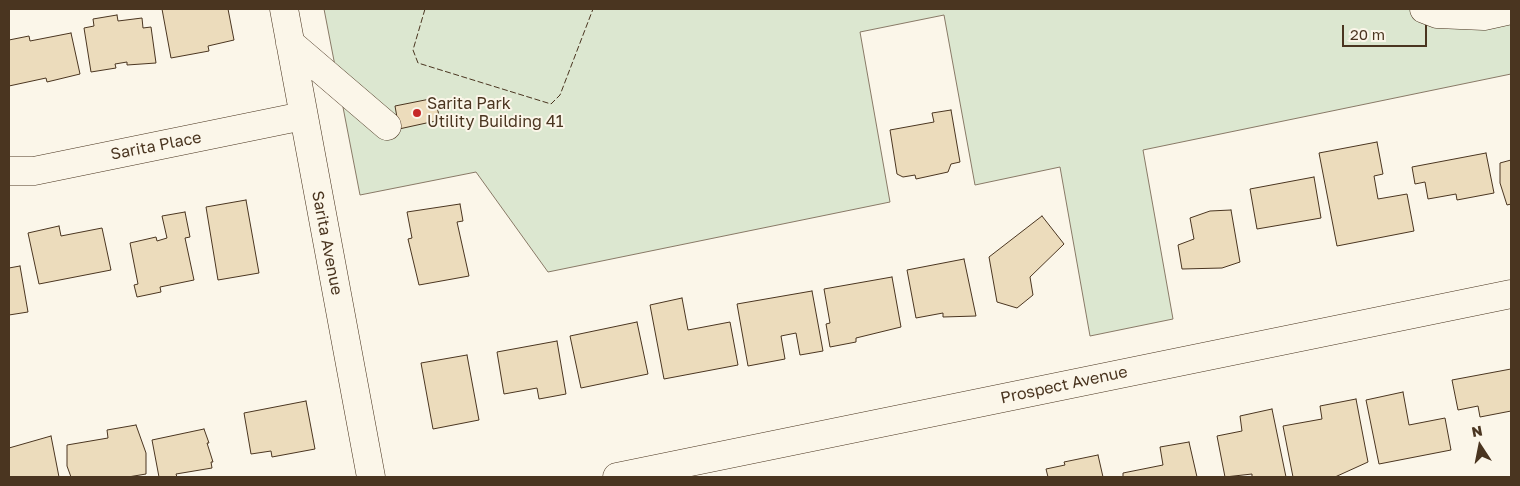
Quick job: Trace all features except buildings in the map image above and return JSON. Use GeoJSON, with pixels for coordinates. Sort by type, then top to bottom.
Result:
{"type":"FeatureCollection","features":[{"type":"Feature","properties":{"kind":"street","name":"Sarita Avenue"},"geometry":{"type":"LineString","coordinates":[[284,9],[371,477]]}},
{"type":"Feature","properties":{"kind":"street"},"geometry":{"type":"LineString","coordinates":[[1424,9],[1437,14],[1484,16],[1511,10]]}},
{"type":"Feature","properties":{"kind":"street"},"geometry":{"type":"LineString","coordinates":[[290,42],[387,126]]}},
{"type":"Feature","properties":{"kind":"street","name":"Sarita Place"},"geometry":{"type":"LineString","coordinates":[[9,171],[34,171],[303,116]]}},
{"type":"Feature","properties":{"kind":"street","name":"Prospect Avenue"},"geometry":{"type":"LineString","coordinates":[[617,477],[1511,294]]}},
{"type":"Feature","properties":{"kind":"green space"},"geometry":{"type":"Polygon","coordinates":[[[324,9],[1511,9],[1511,74],[1143,150],[1173,319],[1090,336],[1060,167],[975,185],[944,15],[860,32],[890,202],[548,272],[476,172],[360,195],[324,9]]]}},
{"type":"Feature","properties":{"kind":"fence"},"geometry":{"type":"LineString","coordinates":[[425,9],[413,50],[418,63],[551,104],[560,95],[593,9]]}},
{"type":"Feature","properties":{"kind":"place","name":"Sarita Park Utility Building 41"},"geometry":{"type":"Point","coordinates":[417,113]}}]}
